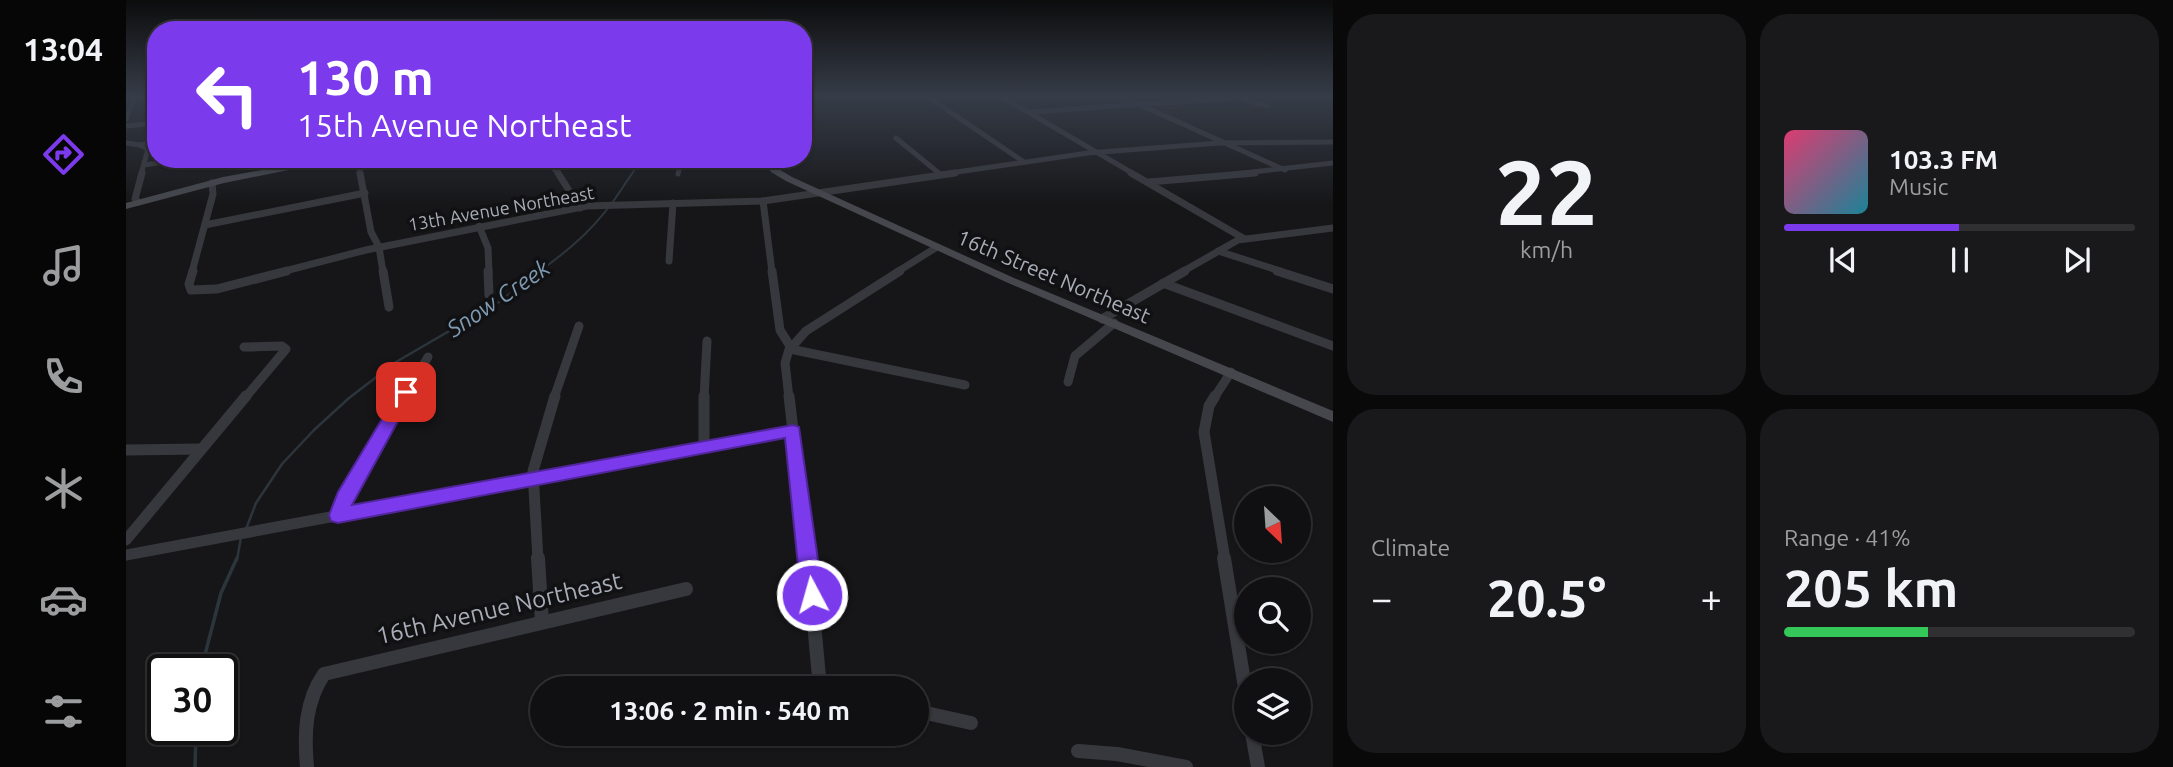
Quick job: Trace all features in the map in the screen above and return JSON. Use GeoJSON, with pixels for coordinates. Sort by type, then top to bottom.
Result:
{"type":"FeatureCollection","features":[{"type":"Feature","properties":{"kind":"main road"},"geometry":{"type":"LineString","coordinates":[[126,206],[212,183],[291,168]]}},
{"type":"Feature","properties":{"kind":"main road","name":"16th Street Northeast"},"geometry":{"type":"LineString","coordinates":[[774,168],[818,193],[937,247],[1333,417]]}},
{"type":"Feature","properties":{"kind":"street"},"geometry":{"type":"LineString","coordinates":[[981,133],[1024,162]]}},
{"type":"Feature","properties":{"kind":"street"},"geometry":{"type":"LineString","coordinates":[[1063,133],[1243,238]]}},
{"type":"Feature","properties":{"kind":"street"},"geometry":{"type":"LineString","coordinates":[[1202,133],[1286,170]]}},
{"type":"Feature","properties":{"kind":"street"},"geometry":{"type":"LineString","coordinates":[[896,138],[940,174]]}},
{"type":"Feature","properties":{"kind":"street","name":"13th Avenue Northeast"},"geometry":{"type":"LineString","coordinates":[[205,225],[189,285],[191,290],[223,288],[379,247],[580,208],[763,201],[1097,153],[1225,143],[1333,142]]}},
{"type":"Feature","properties":{"kind":"street"},"geometry":{"type":"LineString","coordinates":[[126,143],[147,148]]}},
{"type":"Feature","properties":{"kind":"street"},"geometry":{"type":"LineString","coordinates":[[140,145],[147,144]]}},
{"type":"Feature","properties":{"kind":"street"},"geometry":{"type":"LineString","coordinates":[[138,202],[135,199],[147,153]]}},
{"type":"Feature","properties":{"kind":"street"},"geometry":{"type":"LineString","coordinates":[[1148,183],[1333,163]]}},
{"type":"Feature","properties":{"kind":"street"},"geometry":{"type":"LineString","coordinates":[[361,168],[371,232],[379,247],[389,307]]}},
{"type":"Feature","properties":{"kind":"street"},"geometry":{"type":"LineString","coordinates":[[553,168],[561,176],[580,208]]}},
{"type":"Feature","properties":{"kind":"street"},"geometry":{"type":"LineString","coordinates":[[678,175],[680,168]]}},
{"type":"Feature","properties":{"kind":"street"},"geometry":{"type":"LineString","coordinates":[[212,183],[213,194],[205,225],[365,193]]}},
{"type":"Feature","properties":{"kind":"street"},"geometry":{"type":"LineString","coordinates":[[763,201],[780,330],[792,350],[965,386]]}},
{"type":"Feature","properties":{"kind":"street"},"geometry":{"type":"LineString","coordinates":[[669,261],[673,203]]}},
{"type":"Feature","properties":{"kind":"street"},"geometry":{"type":"LineString","coordinates":[[480,226],[488,248],[489,295]]}},
{"type":"Feature","properties":{"kind":"street"},"geometry":{"type":"LineString","coordinates":[[1068,382],[1075,356],[1108,321],[1163,283],[1218,251],[1243,238],[1333,228]]}},
{"type":"Feature","properties":{"kind":"street"},"geometry":{"type":"LineString","coordinates":[[819,676],[785,363],[790,346],[806,331],[937,247]]}},
{"type":"Feature","properties":{"kind":"street"},"geometry":{"type":"LineString","coordinates":[[1218,251],[1333,289]]}},
{"type":"Feature","properties":{"kind":"street"},"geometry":{"type":"LineString","coordinates":[[1163,283],[1333,346]]}},
{"type":"Feature","properties":{"kind":"street"},"geometry":{"type":"LineString","coordinates":[[542,622],[533,479],[565,361],[579,326]]}},
{"type":"Feature","properties":{"kind":"street"},"geometry":{"type":"LineString","coordinates":[[704,447],[702,432],[707,341]]}},
{"type":"Feature","properties":{"kind":"street"},"geometry":{"type":"LineString","coordinates":[[126,540],[286,349],[282,346],[244,347]]}},
{"type":"Feature","properties":{"kind":"street"},"geometry":{"type":"LineString","coordinates":[[338,515],[345,497],[428,357]]}},
{"type":"Feature","properties":{"kind":"street"},"geometry":{"type":"LineString","coordinates":[[1231,372],[1209,406],[1204,432],[1242,668]]}},
{"type":"Feature","properties":{"kind":"street"},"geometry":{"type":"LineString","coordinates":[[126,555],[793,431]]}},
{"type":"Feature","properties":{"kind":"street"},"geometry":{"type":"LineString","coordinates":[[126,450],[201,449]]}},
{"type":"Feature","properties":{"kind":"street","name":"16th Avenue Northeast"},"geometry":{"type":"LineString","coordinates":[[307,767],[307,719],[313,688],[324,674],[686,589]]}},
{"type":"Feature","properties":{"kind":"street"},"geometry":{"type":"LineString","coordinates":[[929,714],[971,723]]}},
{"type":"Feature","properties":{"kind":"street"},"geometry":{"type":"LineString","coordinates":[[1254,745],[1258,767]]}},
{"type":"Feature","properties":{"kind":"street"},"geometry":{"type":"LineString","coordinates":[[1079,751],[1117,754],[1186,767]]}},
{"type":"Feature","properties":{"kind":"waterway","name":"Snow Creek"},"geometry":{"type":"LineString","coordinates":[[538,272],[563,254],[595,223],[635,168]]}},
{"type":"Feature","properties":{"kind":"waterway","name":"Snow Creek"},"geometry":{"type":"LineString","coordinates":[[246,529],[256,503],[282,464],[349,398],[396,362],[499,302],[541,271]]}},
{"type":"Feature","properties":{"kind":"waterway","name":"Snow Creek"},"geometry":{"type":"LineString","coordinates":[[237,560],[241,537]]}},
{"type":"Feature","properties":{"kind":"waterway","name":"Snow Creek"},"geometry":{"type":"LineString","coordinates":[[205,654],[221,593],[237,558]]}},
{"type":"Feature","properties":{"kind":"waterway","name":"Snow Creek"},"geometry":{"type":"LineString","coordinates":[[195,767],[196,745]]}},
{"type":"Feature","properties":{"kind":"route"},"geometry":{"type":"LineString","coordinates":[[406,392],[345,497],[338,515],[793,431],[812,595]]}}]}
